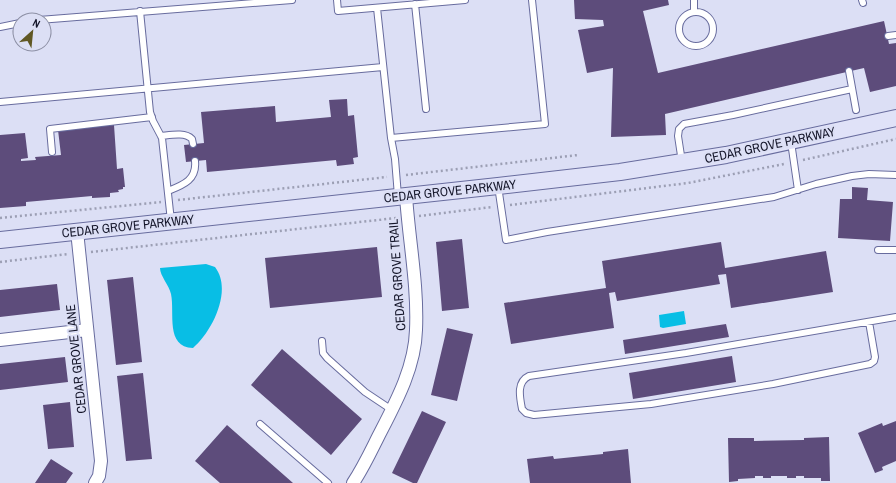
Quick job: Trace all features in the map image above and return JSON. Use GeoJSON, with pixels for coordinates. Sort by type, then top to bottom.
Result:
{"type":"FeatureCollection","features":[{"type":"Feature","properties":{"kind":"street","name":"CEDAR GROVE PARKWAY"},"geometry":{"type":"LineString","coordinates":[[0,240],[620,172],[682,162],[791,141],[896,118]]}},
{"type":"Feature","properties":{"kind":"street","name":"CEDAR GROVE TRAIL"},"geometry":{"type":"LineString","coordinates":[[354,483],[392,410],[408,372],[413,354],[416,331],[416,304],[407,217],[402,197]]}},
{"type":"Feature","properties":{"kind":"street","name":"CEDAR GROVE LANE"},"geometry":{"type":"LineString","coordinates":[[77,231],[101,461],[99,476],[95,483]]}},
{"type":"Feature","properties":{"kind":"street"},"geometry":{"type":"LineString","coordinates":[[0,340],[87,330]]}},
{"type":"Feature","properties":{"kind":"lane"},"geometry":{"type":"LineString","coordinates":[[52,19],[292,0]]}},
{"type":"Feature","properties":{"kind":"lane"},"geometry":{"type":"LineString","coordinates":[[337,0],[338,11],[465,0]]}},
{"type":"Feature","properties":{"kind":"lane"},"geometry":{"type":"LineString","coordinates":[[392,138],[544,124],[532,0]]}},
{"type":"Feature","properties":{"kind":"lane"},"geometry":{"type":"LineString","coordinates":[[694,0],[694,12]]}},
{"type":"Feature","properties":{"kind":"lane"},"geometry":{"type":"LineString","coordinates":[[416,4],[426,109]]}},
{"type":"Feature","properties":{"kind":"lane"},"geometry":{"type":"LineString","coordinates":[[377,8],[396,176],[402,197]]}},
{"type":"Feature","properties":{"kind":"lane"},"geometry":{"type":"LineString","coordinates":[[140,11],[152,117],[161,136],[171,221]]}},
{"type":"Feature","properties":{"kind":"lane"},"geometry":{"type":"LineString","coordinates":[[694,12],[704,15],[712,23],[713,34],[702,45],[691,45],[682,38],[680,33],[681,22],[688,15],[694,12]]}},
{"type":"Feature","properties":{"kind":"lane"},"geometry":{"type":"LineString","coordinates":[[0,27],[12,25]]}},
{"type":"Feature","properties":{"kind":"lane"},"geometry":{"type":"LineString","coordinates":[[888,36],[896,35]]}},
{"type":"Feature","properties":{"kind":"lane"},"geometry":{"type":"LineString","coordinates":[[0,102],[383,67]]}},
{"type":"Feature","properties":{"kind":"lane"},"geometry":{"type":"LineString","coordinates":[[848,71],[856,110]]}},
{"type":"Feature","properties":{"kind":"lane"},"geometry":{"type":"LineString","coordinates":[[682,162],[678,136],[679,129],[684,124],[852,89]]}},
{"type":"Feature","properties":{"kind":"lane"},"geometry":{"type":"LineString","coordinates":[[52,152],[50,130],[152,117]]}},
{"type":"Feature","properties":{"kind":"lane"},"geometry":{"type":"LineString","coordinates":[[161,136],[189,136],[192,139],[193,144]]}},
{"type":"Feature","properties":{"kind":"lane"},"geometry":{"type":"LineString","coordinates":[[791,141],[798,190]]}},
{"type":"Feature","properties":{"kind":"lane"},"geometry":{"type":"LineString","coordinates":[[168,191],[179,186],[192,176],[196,170],[195,162]]}},
{"type":"Feature","properties":{"kind":"lane"},"geometry":{"type":"LineString","coordinates":[[498,186],[506,240],[547,232],[774,197],[823,182],[852,176],[876,174],[896,175]]}},
{"type":"Feature","properties":{"kind":"lane"},"geometry":{"type":"LineString","coordinates":[[878,250],[896,250]]}},
{"type":"Feature","properties":{"kind":"lane"},"geometry":{"type":"LineString","coordinates":[[869,322],[875,357],[874,361],[870,364],[773,384],[651,404],[534,415],[526,413],[522,409],[520,393],[521,383],[529,376],[686,353],[896,317]]}},
{"type":"Feature","properties":{"kind":"lane"},"geometry":{"type":"LineString","coordinates":[[322,341],[323,353],[327,358],[365,392],[392,410]]}},
{"type":"Feature","properties":{"kind":"lane"},"geometry":{"type":"LineString","coordinates":[[260,424],[328,483]]}},
{"type":"Feature","properties":{"kind":"path"},"geometry":{"type":"LineString","coordinates":[[0,262],[407,217],[682,184],[794,162],[896,139]]}},
{"type":"Feature","properties":{"kind":"path"},"geometry":{"type":"LineString","coordinates":[[0,218],[169,202],[578,155]]}},
{"type":"Feature","properties":{"kind":"water"},"geometry":{"type":"Polygon","coordinates":[[[206,264],[215,267],[220,276],[222,287],[221,299],[218,310],[207,332],[193,348],[184,346],[178,342],[175,335],[172,319],[171,294],[161,274],[160,268],[206,264]]]}},
{"type":"Feature","properties":{"kind":"water"},"geometry":{"type":"Polygon","coordinates":[[[684,311],[686,324],[663,328],[660,327],[659,315],[684,311]]]}},
{"type":"Feature","properties":{"kind":"building"},"geometry":{"type":"Polygon","coordinates":[[[574,0],[668,0],[669,5],[643,11],[658,73],[884,21],[889,44],[896,43],[896,86],[870,92],[864,68],[665,114],[666,135],[611,137],[613,68],[587,73],[578,30],[604,26],[603,20],[575,19],[574,0]]]}},
{"type":"Feature","properties":{"kind":"building"},"geometry":{"type":"Polygon","coordinates":[[[347,99],[348,116],[354,115],[358,157],[353,158],[354,164],[337,166],[336,160],[207,172],[206,160],[186,162],[184,145],[204,143],[201,112],[275,106],[276,122],[331,117],[329,100],[347,99]]]}},
{"type":"Feature","properties":{"kind":"building"},"geometry":{"type":"Polygon","coordinates":[[[114,125],[117,169],[123,168],[125,187],[118,190],[119,192],[110,193],[110,197],[92,198],[92,196],[26,202],[26,206],[0,208],[0,135],[25,133],[28,158],[21,159],[21,161],[36,160],[35,157],[61,155],[58,130],[114,125]]]}},
{"type":"Feature","properties":{"kind":"building"},"geometry":{"type":"Polygon","coordinates":[[[852,187],[868,188],[867,200],[893,202],[890,241],[838,238],[840,199],[852,199],[852,187]]]}},
{"type":"Feature","properties":{"kind":"building"},"geometry":{"type":"Polygon","coordinates":[[[462,239],[469,308],[442,311],[436,242],[462,239]]]}},
{"type":"Feature","properties":{"kind":"building"},"geometry":{"type":"Polygon","coordinates":[[[721,242],[725,268],[826,251],[833,292],[731,308],[726,274],[718,275],[720,284],[617,301],[615,292],[609,293],[614,328],[511,344],[504,303],[606,288],[602,261],[721,242]]]}},
{"type":"Feature","properties":{"kind":"building"},"geometry":{"type":"Polygon","coordinates":[[[377,247],[382,297],[270,308],[265,258],[377,247]]]}},
{"type":"Feature","properties":{"kind":"building"},"geometry":{"type":"Polygon","coordinates":[[[133,277],[142,362],[116,365],[107,280],[133,277]]]}},
{"type":"Feature","properties":{"kind":"building"},"geometry":{"type":"Polygon","coordinates":[[[57,284],[60,310],[0,317],[0,290],[57,284]]]}},
{"type":"Feature","properties":{"kind":"building"},"geometry":{"type":"Polygon","coordinates":[[[726,324],[729,337],[625,354],[623,340],[726,324]]]}},
{"type":"Feature","properties":{"kind":"building"},"geometry":{"type":"Polygon","coordinates":[[[447,328],[473,334],[457,401],[431,395],[447,328]]]}},
{"type":"Feature","properties":{"kind":"building"},"geometry":{"type":"Polygon","coordinates":[[[282,349],[362,419],[331,455],[251,385],[282,349]]]}},
{"type":"Feature","properties":{"kind":"building"},"geometry":{"type":"Polygon","coordinates":[[[732,356],[736,382],[633,399],[629,373],[732,356]]]}},
{"type":"Feature","properties":{"kind":"building"},"geometry":{"type":"Polygon","coordinates":[[[65,357],[68,382],[0,390],[0,364],[65,357]]]}},
{"type":"Feature","properties":{"kind":"building"},"geometry":{"type":"Polygon","coordinates":[[[143,373],[152,459],[126,461],[117,376],[143,373]]]}},
{"type":"Feature","properties":{"kind":"building"},"geometry":{"type":"Polygon","coordinates":[[[70,402],[74,447],[48,449],[43,405],[70,402]]]}},
{"type":"Feature","properties":{"kind":"building"},"geometry":{"type":"Polygon","coordinates":[[[422,411],[446,422],[417,483],[413,483],[392,473],[422,411]]]}},
{"type":"Feature","properties":{"kind":"building"},"geometry":{"type":"Polygon","coordinates":[[[896,421],[896,461],[882,467],[883,470],[875,473],[858,433],[882,423],[883,426],[896,421]]]}},
{"type":"Feature","properties":{"kind":"building"},"geometry":{"type":"Polygon","coordinates":[[[227,425],[293,483],[220,483],[195,461],[227,425]]]}},
{"type":"Feature","properties":{"kind":"building"},"geometry":{"type":"Polygon","coordinates":[[[829,437],[830,481],[821,481],[821,478],[804,478],[804,476],[787,478],[787,476],[771,476],[771,478],[763,478],[763,476],[755,476],[755,478],[738,479],[738,481],[729,482],[728,438],[754,438],[754,441],[804,440],[804,438],[829,437]]]}},
{"type":"Feature","properties":{"kind":"building"},"geometry":{"type":"Polygon","coordinates":[[[628,449],[631,483],[530,483],[527,459],[553,456],[554,459],[603,454],[603,452],[628,449]]]}},
{"type":"Feature","properties":{"kind":"building"},"geometry":{"type":"Polygon","coordinates":[[[51,459],[73,473],[66,483],[35,483],[51,459]]]}}]}
